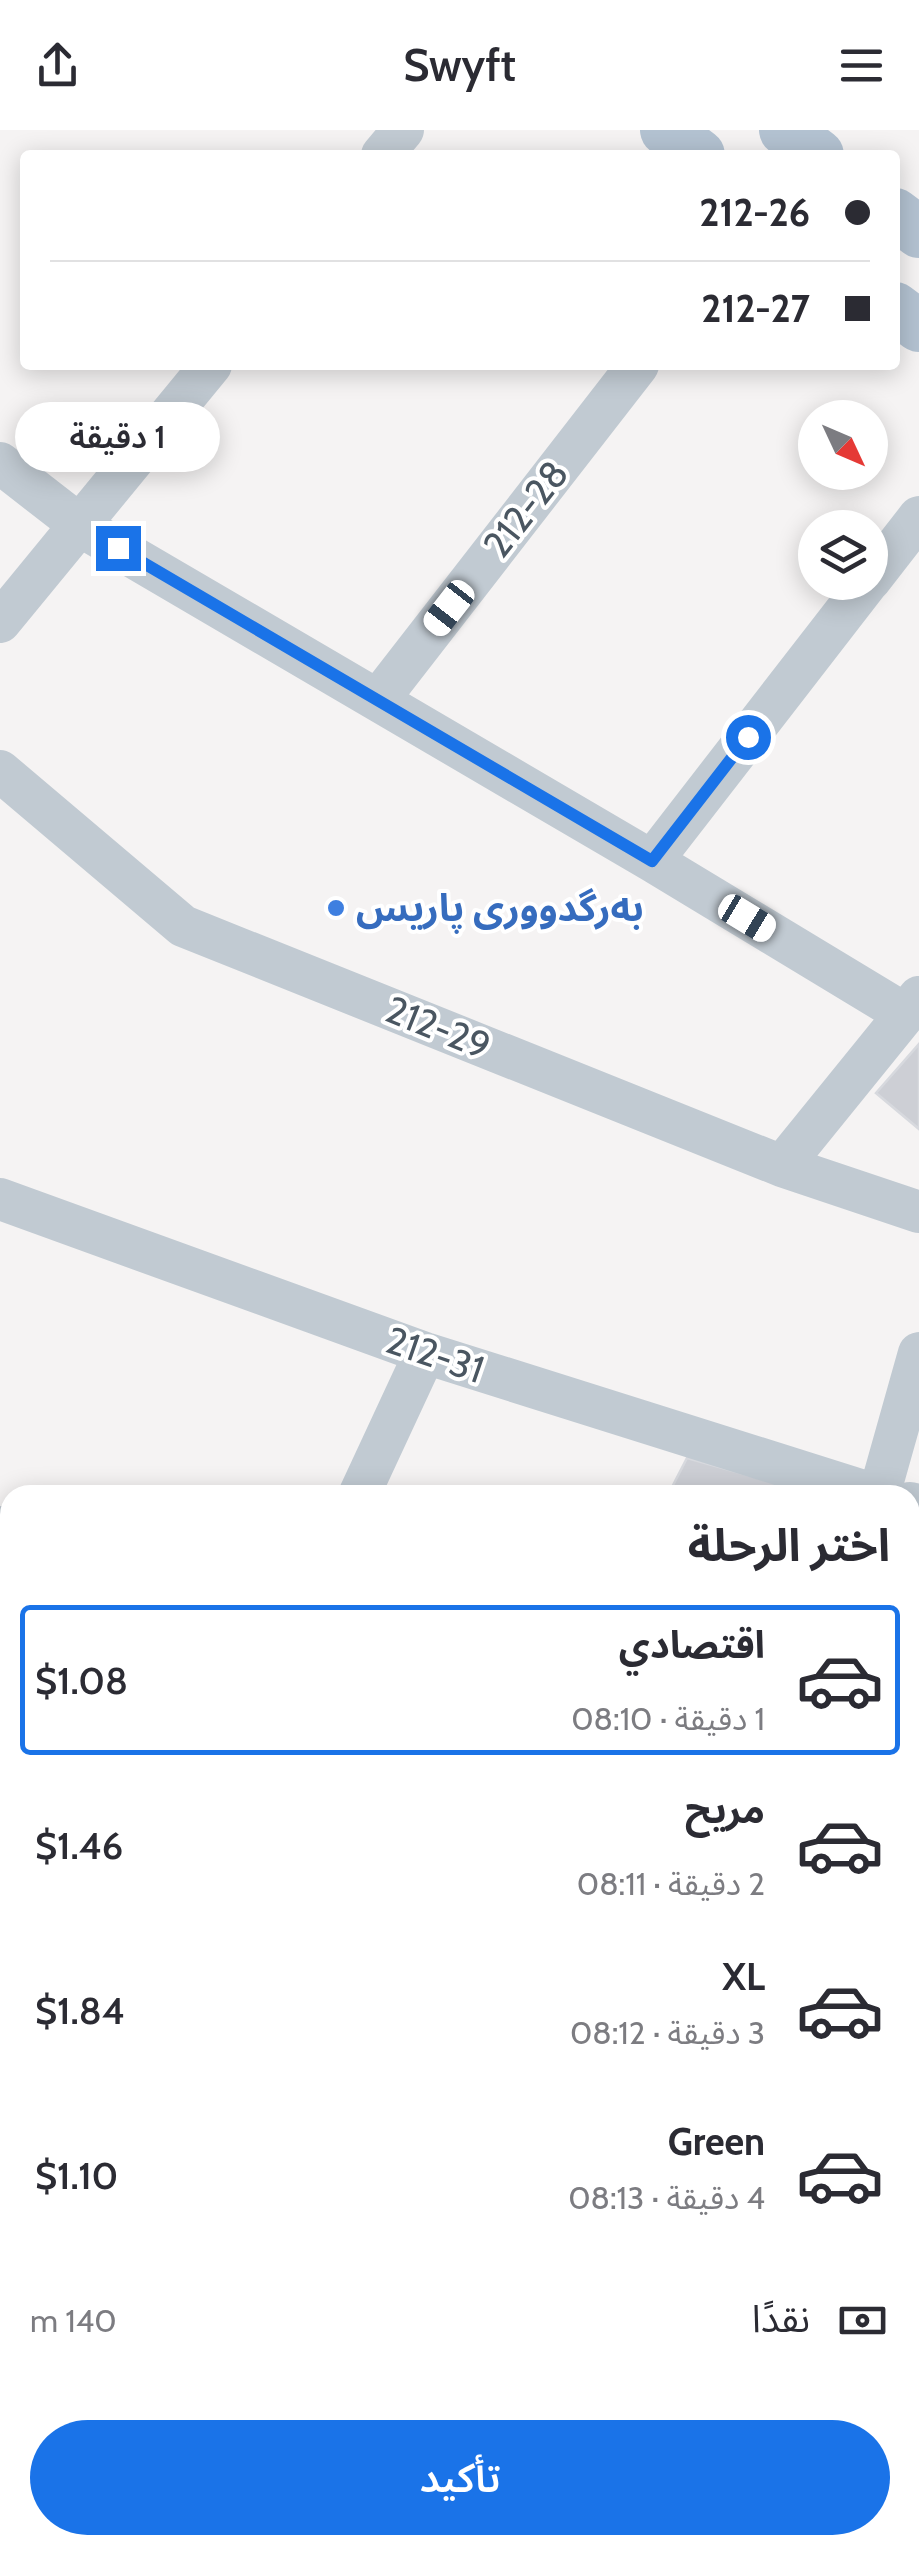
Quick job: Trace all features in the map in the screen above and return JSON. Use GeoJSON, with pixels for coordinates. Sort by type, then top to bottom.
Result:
{"type":"FeatureCollection","features":[{"type":"Feature","properties":{"kind":"main road"},"geometry":{"type":"LineString","coordinates":[[666,130],[692,150]]}},
{"type":"Feature","properties":{"kind":"main road"},"geometry":{"type":"LineString","coordinates":[[786,130],[812,150]]}},
{"type":"Feature","properties":{"kind":"street"},"geometry":{"type":"LineString","coordinates":[[386,150],[403,130]]}},
{"type":"Feature","properties":{"kind":"street"},"geometry":{"type":"LineString","coordinates":[[0,622],[83,527],[206,370]]}},
{"type":"Feature","properties":{"kind":"street","name":"212-28"},"geometry":{"type":"LineString","coordinates":[[378,700],[634,370]]}},
{"type":"Feature","properties":{"kind":"street"},"geometry":{"type":"LineString","coordinates":[[0,463],[83,527],[652,861],[912,1005],[782,1166]]}},
{"type":"Feature","properties":{"kind":"street"},"geometry":{"type":"LineString","coordinates":[[888,557],[919,517]]}},
{"type":"Feature","properties":{"kind":"street"},"geometry":{"type":"LineString","coordinates":[[652,861],[854,600]]}},
{"type":"Feature","properties":{"kind":"street","name":"212-29"},"geometry":{"type":"LineString","coordinates":[[0,771],[183,926],[782,1166],[919,1212]]}},
{"type":"Feature","properties":{"kind":"street","name":"212-31"},"geometry":{"type":"LineString","coordinates":[[0,1199],[425,1352],[845,1485]]}},
{"type":"Feature","properties":{"kind":"street"},"geometry":{"type":"LineString","coordinates":[[363,1485],[425,1352]]}},
{"type":"Feature","properties":{"kind":"street"},"geometry":{"type":"LineString","coordinates":[[880,1485],[919,1353]]}},
{"type":"Feature","properties":{"kind":"building"},"geometry":{"type":"Polygon","coordinates":[[[919,1044],[919,1129],[876,1093],[919,1044]]]}},
{"type":"Feature","properties":{"kind":"building"},"geometry":{"type":"Polygon","coordinates":[[[687,1458],[783,1485],[673,1485],[687,1458]]]}},
{"type":"Feature","properties":{"kind":"place","name":"بەرگدووری پاریس"},"geometry":{"type":"Point","coordinates":[336,908]}},
{"type":"Feature","properties":{"kind":"route"},"geometry":{"type":"LineString","coordinates":[[118,548],[652,861],[748,737]]}}]}
